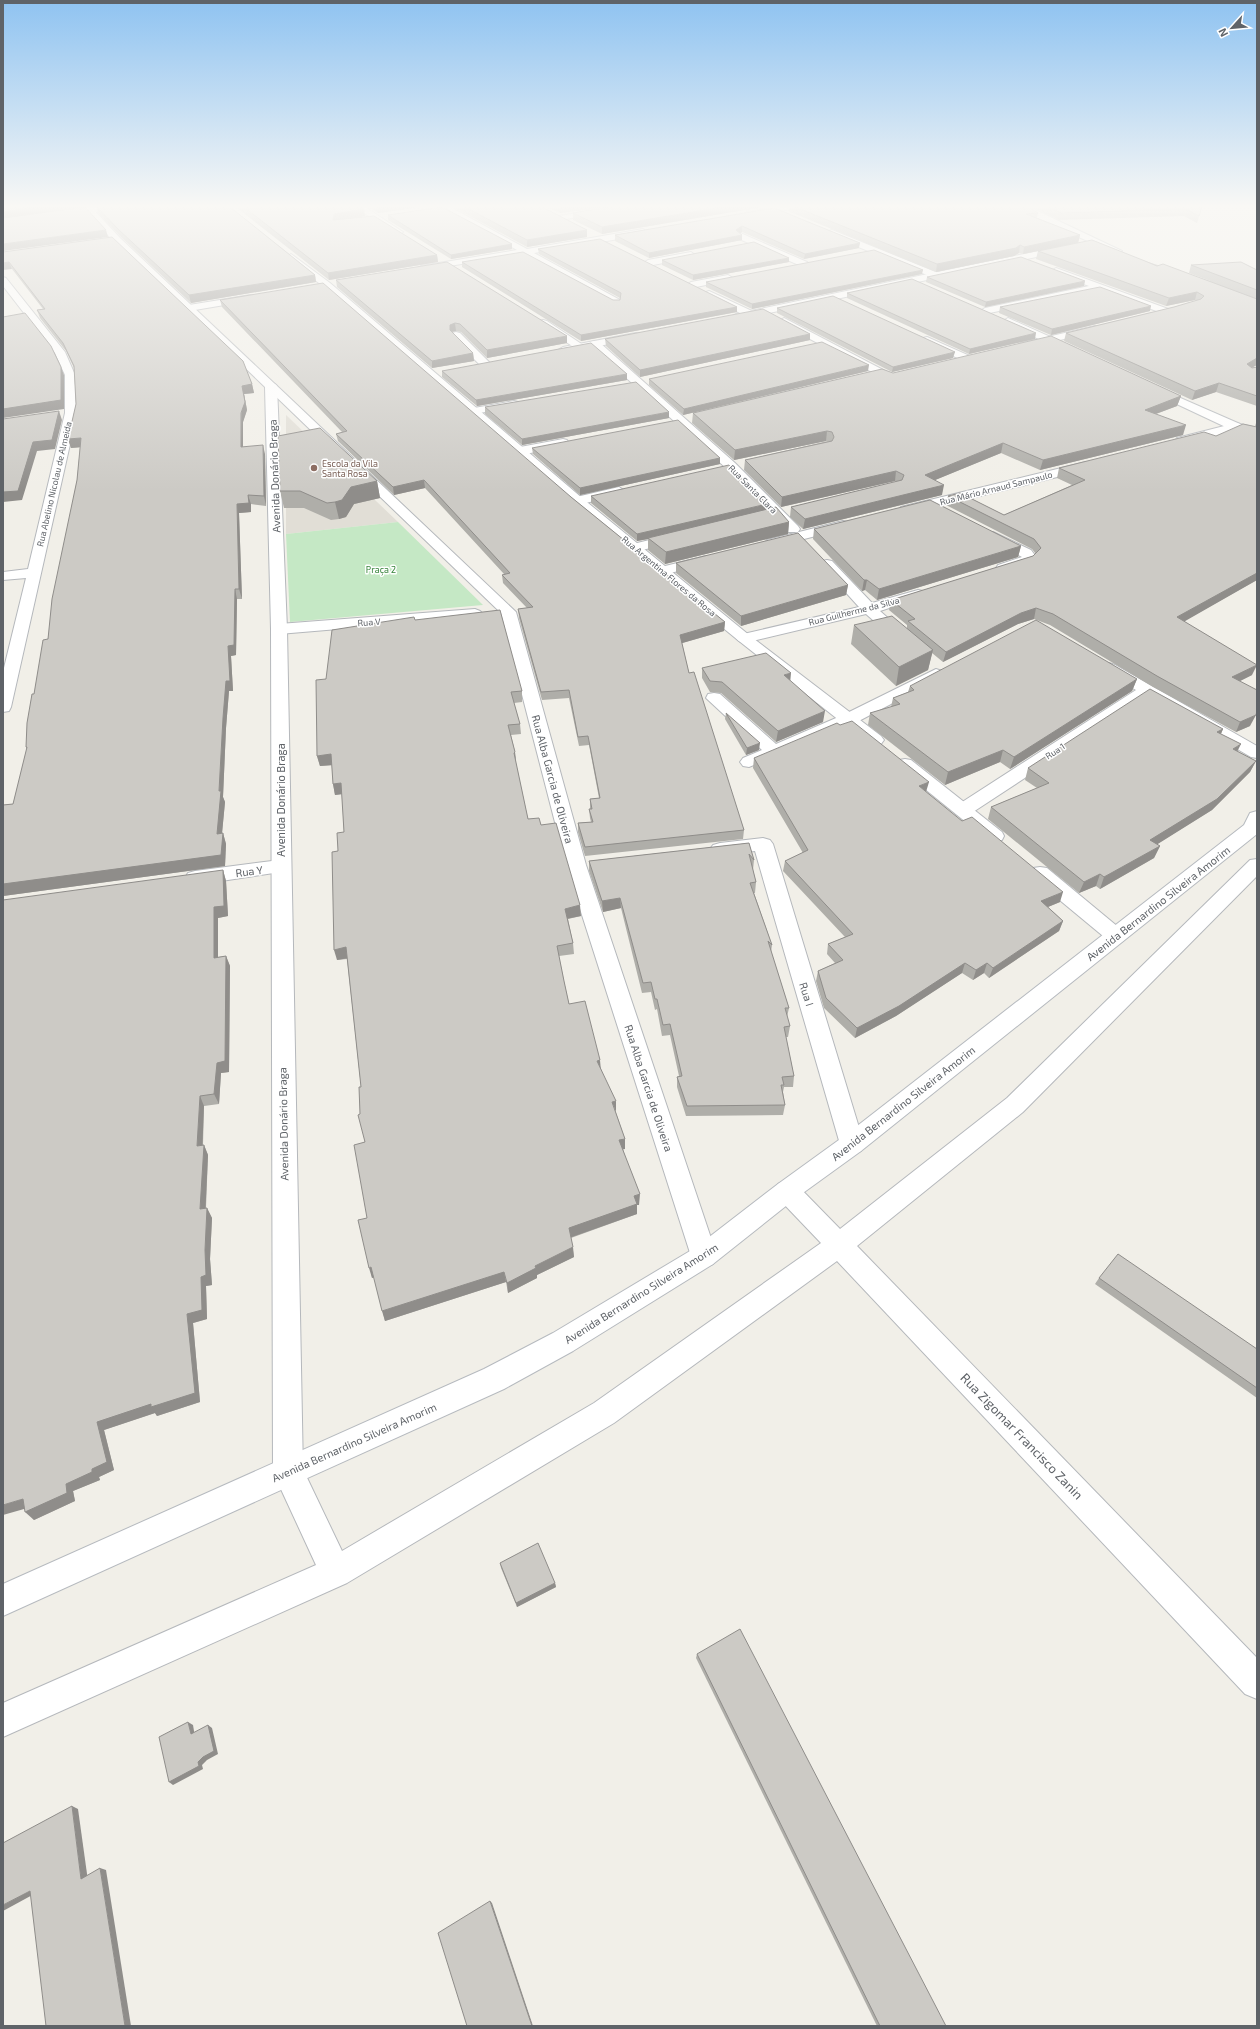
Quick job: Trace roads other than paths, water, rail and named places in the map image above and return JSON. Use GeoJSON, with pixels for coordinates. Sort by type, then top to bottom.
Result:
{"type":"FeatureCollection","features":[{"type":"Feature","properties":{"kind":"street","name":"Rua Abelino Nicolau de Almeida"},"geometry":{"type":"LineString","coordinates":[[3,707],[71,413],[70,376],[60,352],[20,302]]}},
{"type":"Feature","properties":{"kind":"street"},"geometry":{"type":"LineString","coordinates":[[182,302],[508,612]]}},
{"type":"Feature","properties":{"kind":"street"},"geometry":{"type":"LineString","coordinates":[[189,308],[229,302]]}},
{"type":"Feature","properties":{"kind":"street","name":"Rua Argentina Flores da Rosa"},"geometry":{"type":"LineString","coordinates":[[348,302],[437,373],[474,411],[634,548],[744,638],[885,748]]}},
{"type":"Feature","properties":{"kind":"street"},"geometry":{"type":"LineString","coordinates":[[725,302],[750,314]]}},
{"type":"Feature","properties":{"kind":"street"},"geometry":{"type":"LineString","coordinates":[[727,318],[810,302]]}},
{"type":"Feature","properties":{"kind":"street"},"geometry":{"type":"LineString","coordinates":[[1020,302],[981,309],[1084,356]]}},
{"type":"Feature","properties":{"kind":"street"},"geometry":{"type":"LineString","coordinates":[[1139,302],[1168,312]]}},
{"type":"Feature","properties":{"kind":"street"},"geometry":{"type":"LineString","coordinates":[[1145,317],[1182,308]]}},
{"type":"Feature","properties":{"kind":"street"},"geometry":{"type":"LineString","coordinates":[[763,311],[911,388]]}},
{"type":"Feature","properties":{"kind":"street"},"geometry":{"type":"LineString","coordinates":[[536,318],[581,347]]}},
{"type":"Feature","properties":{"kind":"street"},"geometry":{"type":"LineString","coordinates":[[1012,348],[1108,325]]}},
{"type":"Feature","properties":{"kind":"street"},"geometry":{"type":"LineString","coordinates":[[551,352],[649,334]]}},
{"type":"Feature","properties":{"kind":"street"},"geometry":{"type":"LineString","coordinates":[[456,335],[489,363],[471,366]]}},
{"type":"Feature","properties":{"kind":"street"},"geometry":{"type":"LineString","coordinates":[[918,336],[972,358],[952,363]]}},
{"type":"Feature","properties":{"kind":"street"},"geometry":{"type":"LineString","coordinates":[[810,345],[825,342]]}},
{"type":"Feature","properties":{"kind":"street","name":"Rua Santa Clara"},"geometry":{"type":"LineString","coordinates":[[595,344],[636,383],[731,466],[869,608],[911,645]]}},
{"type":"Feature","properties":{"kind":"street"},"geometry":{"type":"LineString","coordinates":[[867,376],[907,374]]}},
{"type":"Feature","properties":{"kind":"street"},"geometry":{"type":"LineString","coordinates":[[621,386],[651,380]]}},
{"type":"Feature","properties":{"kind":"street"},"geometry":{"type":"LineString","coordinates":[[1142,383],[1236,427],[1257,432]]}},
{"type":"Feature","properties":{"kind":"street","name":"Avenida Donário Braga"},"geometry":{"type":"LineString","coordinates":[[271,386],[279,629],[280,866],[288,1472]]}},
{"type":"Feature","properties":{"kind":"street"},"geometry":{"type":"LineString","coordinates":[[474,411],[528,402]]}},
{"type":"Feature","properties":{"kind":"street"},"geometry":{"type":"LineString","coordinates":[[56,415],[71,413]]}},
{"type":"Feature","properties":{"kind":"street"},"geometry":{"type":"LineString","coordinates":[[664,424],[694,418]]}},
{"type":"Feature","properties":{"kind":"street"},"geometry":{"type":"LineString","coordinates":[[1166,445],[1236,427]]}},
{"type":"Feature","properties":{"kind":"street"},"geometry":{"type":"LineString","coordinates":[[520,451],[573,441]]}},
{"type":"Feature","properties":{"kind":"street"},"geometry":{"type":"LineString","coordinates":[[715,470],[745,463]]}},
{"type":"Feature","properties":{"kind":"street","name":"Rua Mário Arnaud Sampaulo"},"geometry":{"type":"LineString","coordinates":[[892,513],[1097,463]]}},
{"type":"Feature","properties":{"kind":"street"},"geometry":{"type":"LineString","coordinates":[[577,500],[631,489]]}},
{"type":"Feature","properties":{"kind":"street"},"geometry":{"type":"LineString","coordinates":[[930,504],[950,514]]}},
{"type":"Feature","properties":{"kind":"street"},"geometry":{"type":"LineString","coordinates":[[763,517],[792,510]]}},
{"type":"Feature","properties":{"kind":"street"},"geometry":{"type":"LineString","coordinates":[[762,545],[854,523]]}},
{"type":"Feature","properties":{"kind":"street"},"geometry":{"type":"LineString","coordinates":[[978,528],[1026,553],[1030,558],[1025,562],[988,573]]}},
{"type":"Feature","properties":{"kind":"street"},"geometry":{"type":"LineString","coordinates":[[634,548],[687,535]]}},
{"type":"Feature","properties":{"kind":"street"},"geometry":{"type":"LineString","coordinates":[[662,571],[716,557]]}},
{"type":"Feature","properties":{"kind":"street"},"geometry":{"type":"LineString","coordinates":[[3,576],[34,573]]}},
{"type":"Feature","properties":{"kind":"street","name":"Rua Guilherme da Silva"},"geometry":{"type":"LineString","coordinates":[[744,638],[869,608],[928,591]]}},
{"type":"Feature","properties":{"kind":"street","name":"Rua V"},"geometry":{"type":"LineString","coordinates":[[279,629],[508,612]]}},
{"type":"Feature","properties":{"kind":"street","name":"Rua Alba Garcia de Oliveira"},"geometry":{"type":"LineString","coordinates":[[508,612],[704,1256]]}},
{"type":"Feature","properties":{"kind":"street"},"geometry":{"type":"LineString","coordinates":[[1099,662],[1146,691],[1257,753]]}},
{"type":"Feature","properties":{"kind":"street"},"geometry":{"type":"LineString","coordinates":[[749,762],[849,719],[939,667]]}},
{"type":"Feature","properties":{"kind":"street","name":"Rua 1"},"geometry":{"type":"LineString","coordinates":[[963,810],[1146,691]]}},
{"type":"Feature","properties":{"kind":"street"},"geometry":{"type":"LineString","coordinates":[[714,698],[773,751]]}},
{"type":"Feature","properties":{"kind":"street"},"geometry":{"type":"LineString","coordinates":[[897,757],[1006,846]]}},
{"type":"Feature","properties":{"kind":"street","name":"Avenida Bernardino Silveira Amorim"},"geometry":{"type":"LineString","coordinates":[[3,1600],[494,1379],[563,1342],[704,1256],[787,1191],[852,1144],[1116,936],[1252,828],[1257,817]]}},
{"type":"Feature","properties":{"kind":"street","name":"Rua I"},"geometry":{"type":"LineString","coordinates":[[701,851],[763,844],[852,1144]]}},
{"type":"Feature","properties":{"kind":"street","name":"Rua Y"},"geometry":{"type":"LineString","coordinates":[[177,880],[280,866]]}},
{"type":"Feature","properties":{"kind":"street"},"geometry":{"type":"LineString","coordinates":[[1030,866],[1116,936]]}},
{"type":"Feature","properties":{"kind":"street"},"geometry":{"type":"LineString","coordinates":[[3,1720],[336,1572],[604,1413],[839,1245],[1015,1105],[1257,866]]}},
{"type":"Feature","properties":{"kind":"street","name":"Rua Zigomar Francisco Zanin"},"geometry":{"type":"LineString","coordinates":[[787,1191],[1257,1682]]}},
{"type":"Feature","properties":{"kind":"street"},"geometry":{"type":"LineString","coordinates":[[288,1472],[336,1572]]}},
{"type":"Feature","properties":{"kind":"place","name":"Escola da Vila Santa Rosa"},"geometry":{"type":"Point","coordinates":[314,468]}},
{"type":"Feature","properties":{"kind":"park label","name":"Praça 2"},"geometry":{"type":"Point","coordinates":[381,569]}}]}
